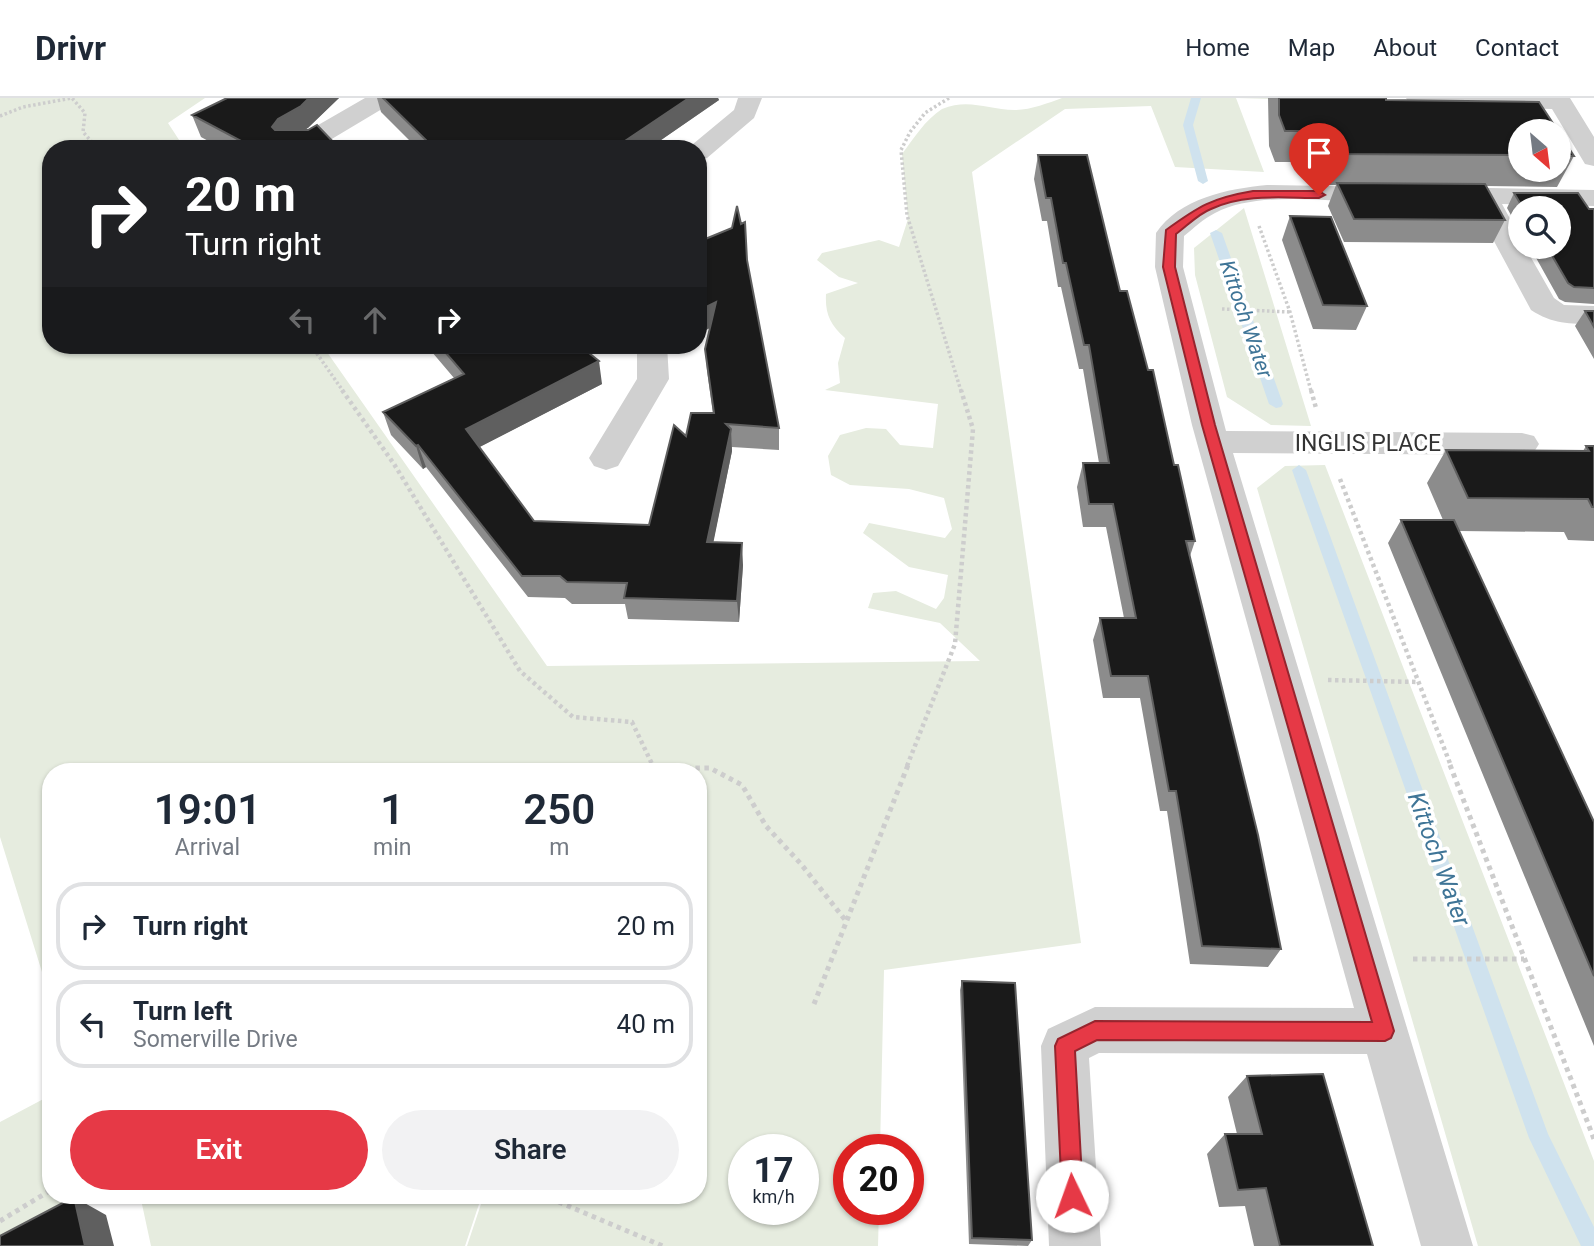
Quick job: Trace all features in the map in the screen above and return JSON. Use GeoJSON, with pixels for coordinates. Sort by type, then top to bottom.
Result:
{"type":"FeatureCollection","features":[{"type":"Feature","properties":{"kind":"street"},"geometry":{"type":"LineString","coordinates":[[311,140],[383,98]]}},
{"type":"Feature","properties":{"kind":"street"},"geometry":{"type":"LineString","coordinates":[[707,145],[746,113],[750,98]]}},
{"type":"Feature","properties":{"kind":"street"},"geometry":{"type":"LineString","coordinates":[[1418,98],[1559,100],[1594,158]]}},
{"type":"Feature","properties":{"kind":"street"},"geometry":{"type":"LineString","coordinates":[[1447,1246],[1214,442],[1169,267],[1170,233],[1205,207],[1248,195],[1594,198]]}},
{"type":"Feature","properties":{"kind":"street"},"geometry":{"type":"LineString","coordinates":[[1483,195],[1542,304],[1558,314],[1594,315]]}},
{"type":"Feature","properties":{"kind":"street"},"geometry":{"type":"LineString","coordinates":[[606,458],[653,379],[652,354]]}},
{"type":"Feature","properties":{"kind":"street","name":"INGLIS PLACE"},"geometry":{"type":"LineString","coordinates":[[1214,442],[1522,444]]}},
{"type":"Feature","properties":{"kind":"street"},"geometry":{"type":"LineString","coordinates":[[1074,1246],[1065,1046],[1095,1030],[1385,1031]]}},
{"type":"Feature","properties":{"kind":"path"},"geometry":{"type":"LineString","coordinates":[[0,116],[23,107],[72,98],[85,113],[83,132],[90,140]]}},
{"type":"Feature","properties":{"kind":"path"},"geometry":{"type":"LineString","coordinates":[[814,1004],[955,644],[974,429],[907,215],[901,150],[910,132],[925,113],[949,98]]}},
{"type":"Feature","properties":{"kind":"path"},"geometry":{"type":"LineString","coordinates":[[1248,195],[1290,312],[1326,443],[1594,1139]]}},
{"type":"Feature","properties":{"kind":"path"},"geometry":{"type":"LineString","coordinates":[[1179,307],[1290,312]]}},
{"type":"Feature","properties":{"kind":"path"},"geometry":{"type":"LineString","coordinates":[[317,354],[394,464],[520,671],[573,717],[632,722],[652,763]]}},
{"type":"Feature","properties":{"kind":"path"},"geometry":{"type":"LineString","coordinates":[[1282,679],[1418,682]]}},
{"type":"Feature","properties":{"kind":"path"},"geometry":{"type":"LineString","coordinates":[[707,768],[742,785],[766,826],[801,864],[846,922]]}},
{"type":"Feature","properties":{"kind":"path"},"geometry":{"type":"LineString","coordinates":[[1363,959],[1524,958]]}},
{"type":"Feature","properties":{"kind":"path"},"geometry":{"type":"LineString","coordinates":[[0,1221],[42,1195]]}},
{"type":"Feature","properties":{"kind":"path"},"geometry":{"type":"LineString","coordinates":[[563,1204],[663,1246]]}},
{"type":"Feature","properties":{"kind":"shaded area"},"geometry":{"type":"Polygon","coordinates":[[[0,98],[205,98],[168,123],[179,140],[42,140],[42,354],[328,354],[547,666],[980,661],[940,623],[868,608],[873,593],[896,591],[936,609],[944,598],[948,575],[909,567],[863,533],[869,523],[945,538],[952,529],[944,498],[909,489],[850,485],[831,475],[828,456],[840,435],[866,428],[886,429],[900,445],[933,448],[938,404],[825,390],[840,383],[838,363],[845,338],[830,318],[826,307],[826,294],[858,283],[839,277],[817,260],[822,253],[879,240],[899,247],[908,219],[902,154],[925,124],[942,109],[970,104],[1021,110],[1062,98],[1236,98],[1264,172],[1175,167],[1151,106],[1065,109],[972,172],[1081,943],[884,970],[880,1134],[833,1134],[833,1225],[879,1225],[878,1246],[467,1246],[481,1204],[707,1204],[707,763],[42,763],[42,972],[0,837],[0,98]]]}},
{"type":"Feature","properties":{"kind":"shaded area"},"geometry":{"type":"Polygon","coordinates":[[[1236,98],[1308,98],[1313,100],[1236,98]]]}},
{"type":"Feature","properties":{"kind":"shaded area"},"geometry":{"type":"Polygon","coordinates":[[[1244,208],[1311,426],[1271,425],[1227,397],[1195,275],[1194,248],[1244,208]]]}},
{"type":"Feature","properties":{"kind":"shaded area"},"geometry":{"type":"Polygon","coordinates":[[[1325,465],[1594,1161],[1594,1246],[1478,1246],[1257,488],[1285,466],[1325,465]]]}},
{"type":"Feature","properties":{"kind":"shaded area"},"geometry":{"type":"Polygon","coordinates":[[[42,1100],[42,1204],[69,1204],[0,1236],[0,1122],[42,1100]]]}},
{"type":"Feature","properties":{"kind":"shaded area"},"geometry":{"type":"Polygon","coordinates":[[[142,1204],[479,1204],[465,1246],[151,1246],[142,1204]]]}},
{"type":"Feature","properties":{"kind":"building"},"geometry":{"type":"Polygon","coordinates":[[[227,98],[309,98],[301,106],[278,119],[272,127],[275,130],[308,130],[317,125],[331,140],[239,140],[192,115],[227,98]]]}},
{"type":"Feature","properties":{"kind":"building"},"geometry":{"type":"Polygon","coordinates":[[[383,98],[689,98],[626,140],[426,140],[383,98]]]}},
{"type":"Feature","properties":{"kind":"building"},"geometry":{"type":"Polygon","coordinates":[[[1279,98],[1386,98],[1539,102],[1550,119],[1508,119],[1508,155],[1330,154],[1320,131],[1285,131],[1279,115],[1279,98]]]}},
{"type":"Feature","properties":{"kind":"building"},"geometry":{"type":"Polygon","coordinates":[[[1038,155],[1087,155],[1120,291],[1127,291],[1148,370],[1153,370],[1174,465],[1178,465],[1195,541],[1186,541],[1258,835],[1281,949],[1202,946],[1176,791],[1169,791],[1148,676],[1111,676],[1100,618],[1136,618],[1113,504],[1089,504],[1083,463],[1109,463],[1089,345],[1084,345],[1066,263],[1063,263],[1051,198],[1046,198],[1038,155]]]}},
{"type":"Feature","properties":{"kind":"building"},"geometry":{"type":"Polygon","coordinates":[[[1337,183],[1485,184],[1505,220],[1354,219],[1337,183]]]}},
{"type":"Feature","properties":{"kind":"building"},"geometry":{"type":"Polygon","coordinates":[[[1514,193],[1578,193],[1589,209],[1594,209],[1594,288],[1574,287],[1568,283],[1554,259],[1571,259],[1571,196],[1516,196],[1514,193]]]}},
{"type":"Feature","properties":{"kind":"building"},"geometry":{"type":"Polygon","coordinates":[[[737,206],[741,224],[745,222],[747,260],[779,428],[726,424],[731,429],[707,542],[742,543],[737,601],[624,598],[627,583],[567,582],[560,576],[522,576],[418,445],[383,412],[464,374],[447,354],[590,354],[599,361],[466,429],[534,521],[649,525],[674,425],[686,436],[691,413],[714,413],[706,354],[716,302],[707,306],[707,238],[732,228],[737,206]]]}},
{"type":"Feature","properties":{"kind":"building"},"geometry":{"type":"Polygon","coordinates":[[[1290,216],[1331,217],[1367,306],[1323,305],[1290,216]]]}},
{"type":"Feature","properties":{"kind":"building"},"geometry":{"type":"Polygon","coordinates":[[[1585,311],[1594,311],[1594,327],[1585,311]]]}},
{"type":"Feature","properties":{"kind":"building"},"geometry":{"type":"Polygon","coordinates":[[[1586,446],[1594,446],[1594,507],[1588,499],[1468,498],[1446,450],[1589,451],[1586,446]]]}},
{"type":"Feature","properties":{"kind":"building"},"geometry":{"type":"Polygon","coordinates":[[[1401,520],[1454,520],[1594,822],[1594,976],[1401,520]]]}},
{"type":"Feature","properties":{"kind":"building"},"geometry":{"type":"Polygon","coordinates":[[[962,981],[1015,983],[1032,1240],[972,1238],[962,981]]]}},
{"type":"Feature","properties":{"kind":"building"},"geometry":{"type":"Polygon","coordinates":[[[1323,1074],[1373,1246],[1280,1246],[1266,1188],[1238,1190],[1225,1134],[1262,1134],[1247,1076],[1323,1074]]]}},
{"type":"Feature","properties":{"kind":"building"},"geometry":{"type":"Polygon","coordinates":[[[61,1204],[76,1204],[85,1246],[0,1246],[0,1236],[61,1204]]]}},
{"type":"Feature","properties":{"kind":"waterway","name":"Kittoch Water"},"geometry":{"type":"LineString","coordinates":[[1196,98],[1188,125],[1203,181]]}},
{"type":"Feature","properties":{"kind":"waterway","name":"Kittoch Water"},"geometry":{"type":"LineString","coordinates":[[1216,233],[1276,404]]}},
{"type":"Feature","properties":{"kind":"waterway","name":"Kittoch Water"},"geometry":{"type":"LineString","coordinates":[[1299,470],[1539,1138],[1590,1242]]}},
{"type":"Feature","properties":{"kind":"route"},"geometry":{"type":"LineString","coordinates":[[1072,1196],[1065,1046],[1095,1030],[1385,1031],[1209,425],[1169,267],[1170,233],[1205,207],[1253,195],[1319,195]]}}]}
